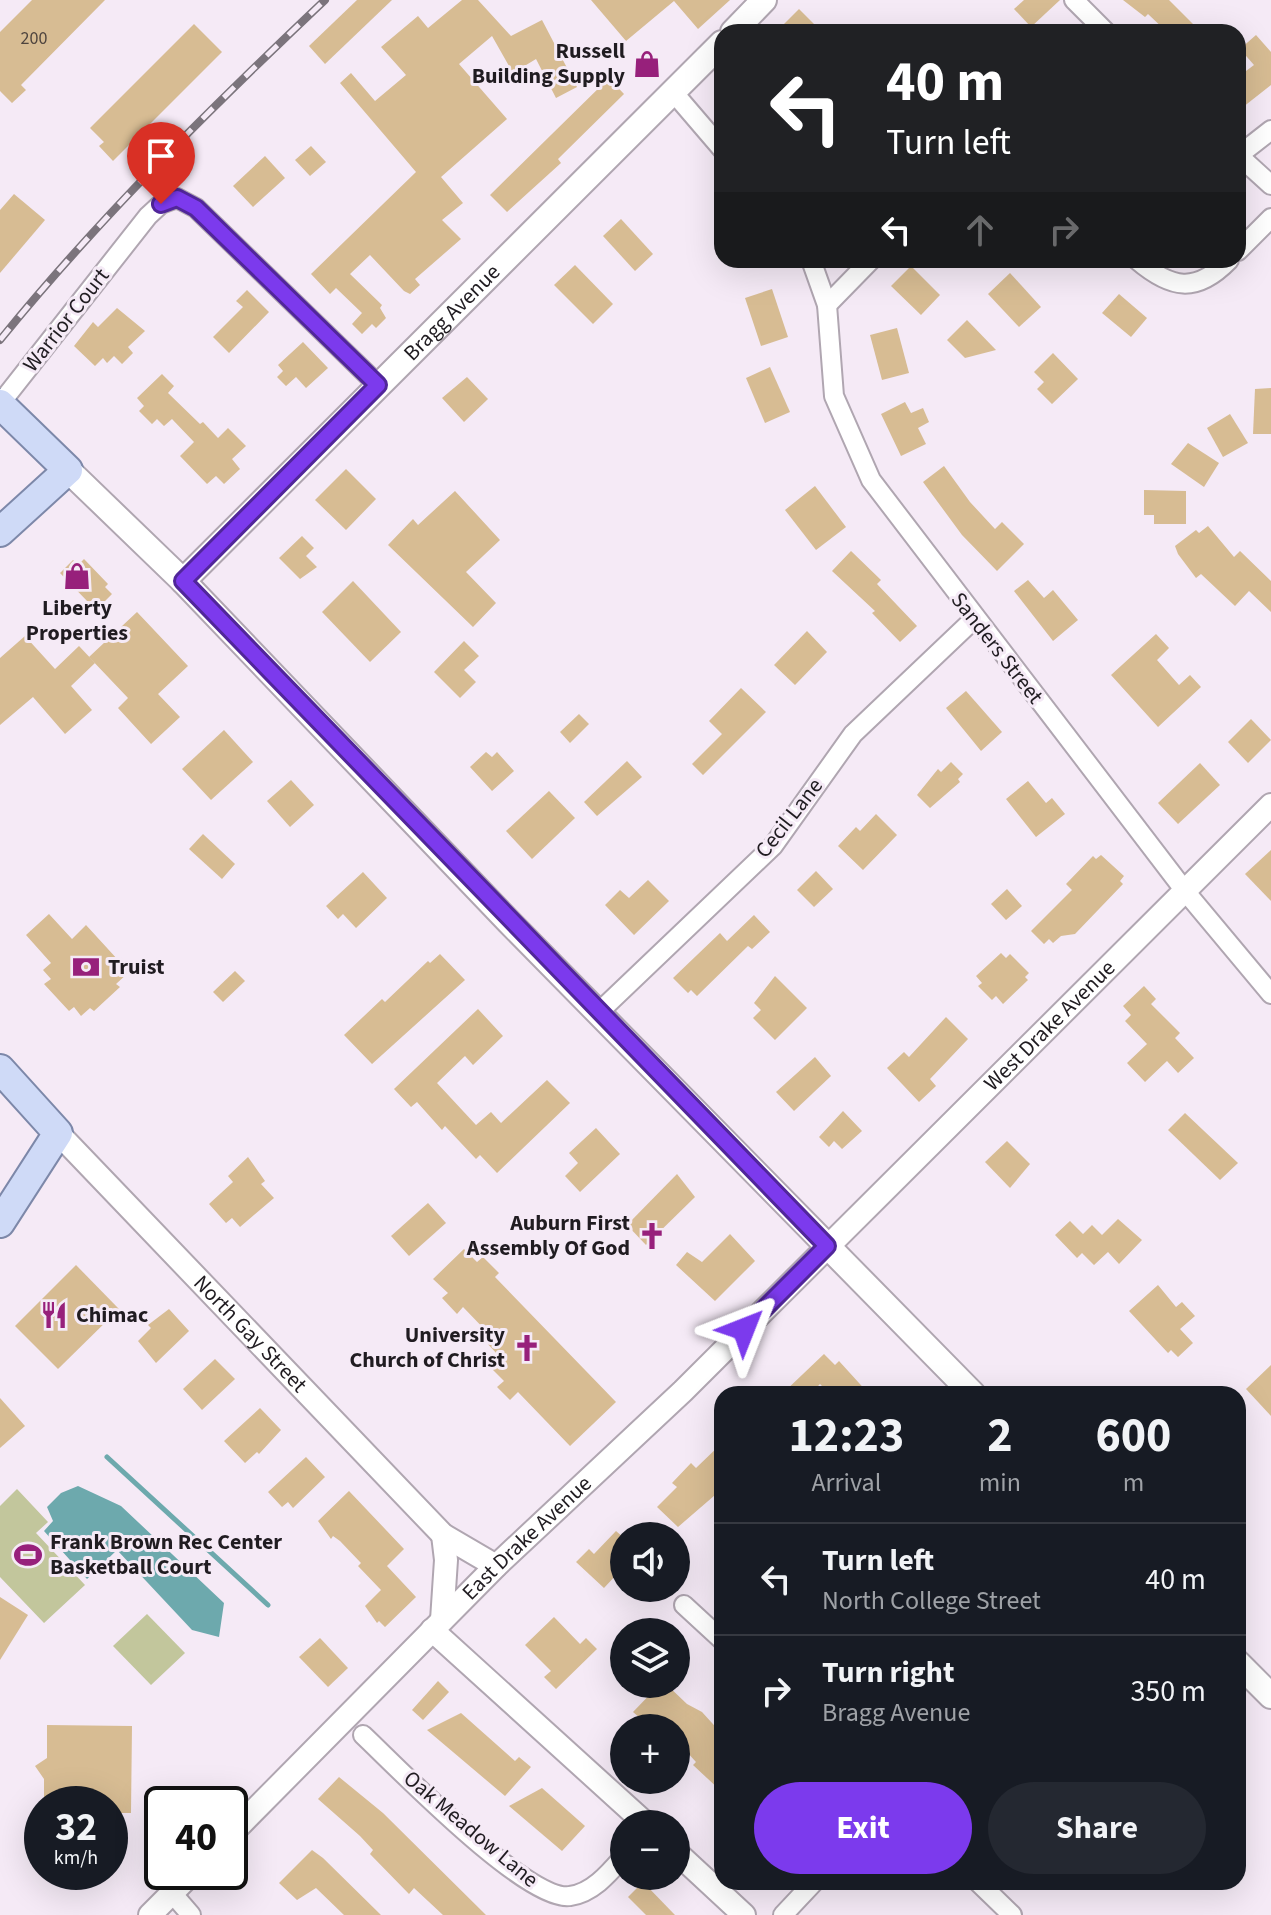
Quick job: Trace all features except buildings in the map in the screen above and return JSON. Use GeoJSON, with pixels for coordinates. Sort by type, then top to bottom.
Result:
{"type":"FeatureCollection","features":[{"type":"Feature","properties":{"kind":"main road"},"geometry":{"type":"LineString","coordinates":[[741,24],[764,0]]}},
{"type":"Feature","properties":{"kind":"main road","name":"Bragg Avenue"},"geometry":{"type":"LineString","coordinates":[[183,581],[714,51]]}},
{"type":"Feature","properties":{"kind":"main road"},"geometry":{"type":"LineString","coordinates":[[0,404],[183,581],[598,1013],[965,1386]]}},
{"type":"Feature","properties":{"kind":"main road"},"geometry":{"type":"LineString","coordinates":[[0,532],[68,470]]}},
{"type":"Feature","properties":{"kind":"main road","name":"North Gay Street"},"geometry":{"type":"LineString","coordinates":[[0,1069],[58,1133]]}},
{"type":"Feature","properties":{"kind":"main road"},"geometry":{"type":"LineString","coordinates":[[0,1223],[58,1133]]}},
{"type":"Feature","properties":{"kind":"main road"},"geometry":{"type":"LineString","coordinates":[[1246,1671],[1271,1696]]}},
{"type":"Feature","properties":{"kind":"street"},"geometry":{"type":"LineString","coordinates":[[1074,0],[1093,24]]}},
{"type":"Feature","properties":{"kind":"street"},"geometry":{"type":"LineString","coordinates":[[674,93],[714,140]]}},
{"type":"Feature","properties":{"kind":"street"},"geometry":{"type":"LineString","coordinates":[[1246,149],[1271,130]]}},
{"type":"Feature","properties":{"kind":"street"},"geometry":{"type":"LineString","coordinates":[[1246,162],[1271,185]]}},
{"type":"Feature","properties":{"kind":"street","name":"Warrior Court"},"geometry":{"type":"LineString","coordinates":[[0,404],[148,216],[161,204],[177,198],[196,208],[378,385]]}},
{"type":"Feature","properties":{"kind":"street"},"geometry":{"type":"LineString","coordinates":[[1246,243],[1271,218]]}},
{"type":"Feature","properties":{"kind":"street","name":"Sanders Street"},"geometry":{"type":"LineString","coordinates":[[814,268],[827,305],[834,396],[848,434],[871,480],[974,619],[1185,891],[1271,994]]}},
{"type":"Feature","properties":{"kind":"street"},"geometry":{"type":"LineString","coordinates":[[827,305],[863,268]]}},
{"type":"Feature","properties":{"kind":"street"},"geometry":{"type":"LineString","coordinates":[[1147,268],[1172,283],[1188,284],[1221,268]]}},
{"type":"Feature","properties":{"kind":"street","name":"Cecil Lane"},"geometry":{"type":"LineString","coordinates":[[598,1013],[773,846],[853,734],[974,619]]}},
{"type":"Feature","properties":{"kind":"street","name":"West Drake Avenue"},"geometry":{"type":"LineString","coordinates":[[827,1246],[1271,805]]}},
{"type":"Feature","properties":{"kind":"street","name":"North Gay Street"},"geometry":{"type":"LineString","coordinates":[[58,1133],[443,1535],[496,1566]]}},
{"type":"Feature","properties":{"kind":"street","name":"East Drake Avenue"},"geometry":{"type":"LineString","coordinates":[[248,1817],[496,1566],[683,1391],[827,1246]]}},
{"type":"Feature","properties":{"kind":"street"},"geometry":{"type":"LineString","coordinates":[[443,1535],[446,1574],[437,1625],[631,1810]]}},
{"type":"Feature","properties":{"kind":"street"},"geometry":{"type":"LineString","coordinates":[[684,1605],[714,1633]]}},
{"type":"Feature","properties":{"kind":"street","name":"Oak Meadow Lane"},"geometry":{"type":"LineString","coordinates":[[363,1735],[466,1831],[546,1893],[569,1897],[590,1889],[610,1870]]}},
{"type":"Feature","properties":{"kind":"street"},"geometry":{"type":"LineString","coordinates":[[690,1865],[714,1887]]}},
{"type":"Feature","properties":{"kind":"street"},"geometry":{"type":"LineString","coordinates":[[150,1915],[175,1890]]}},
{"type":"Feature","properties":{"kind":"street"},"geometry":{"type":"LineString","coordinates":[[717,1890],[744,1915]]}},
{"type":"Feature","properties":{"kind":"street"},"geometry":{"type":"LineString","coordinates":[[783,1915],[806,1890]]}},
{"type":"Feature","properties":{"kind":"street"},"geometry":{"type":"LineString","coordinates":[[986,1890],[1012,1915]]}},
{"type":"Feature","properties":{"kind":"street"},"geometry":{"type":"LineString","coordinates":[[172,1893],[191,1915]]}},
{"type":"Feature","properties":{"kind":"green space","name":"Frank Brown Rec Center Basketball Court"},"geometry":{"type":"Polygon","coordinates":[[[17,1489],[48,1522],[36,1533],[85,1585],[44,1623],[0,1577],[0,1506],[17,1489]]]}},
{"type":"Feature","properties":{"kind":"green space"},"geometry":{"type":"Polygon","coordinates":[[[147,1614],[185,1653],[151,1685],[113,1646],[147,1614]]]}},
{"type":"Feature","properties":{"kind":"water"},"geometry":{"type":"Polygon","coordinates":[[[78,1486],[121,1506],[224,1603],[219,1637],[192,1630],[117,1550],[87,1579],[44,1531],[53,1521],[47,1507],[61,1493],[78,1486]]]}},
{"type":"Feature","properties":{"kind":"waterway"},"geometry":{"type":"LineString","coordinates":[[107,1457],[268,1605]]}},
{"type":"Feature","properties":{"kind":"railway"},"geometry":{"type":"LineString","coordinates":[[0,340],[157,165],[325,0]]}},
{"type":"Feature","properties":{"kind":"place","name":"Russell Building Supply"},"geometry":{"type":"Point","coordinates":[647,64]}},
{"type":"Feature","properties":{"kind":"place","name":"Liberty Properties"},"geometry":{"type":"Point","coordinates":[77,576]}},
{"type":"Feature","properties":{"kind":"place","name":"Truist"},"geometry":{"type":"Point","coordinates":[86,967]}},
{"type":"Feature","properties":{"kind":"place","name":"Auburn First Assembly Of God"},"geometry":{"type":"Point","coordinates":[652,1236]}},
{"type":"Feature","properties":{"kind":"place","name":"Chimac"},"geometry":{"type":"Point","coordinates":[54,1315]}},
{"type":"Feature","properties":{"kind":"place","name":"University Church of Christ"},"geometry":{"type":"Point","coordinates":[527,1348]}},
{"type":"Feature","properties":{"kind":"place","name":"Frank Brown Rec Center Basketball Court"},"geometry":{"type":"Point","coordinates":[28,1555]}},
{"type":"Feature","properties":{"kind":"route"},"geometry":{"type":"LineString","coordinates":[[161,204],[177,198],[196,208],[378,385],[183,581],[382,785],[509,922],[827,1246],[744,1329]]}}]}
